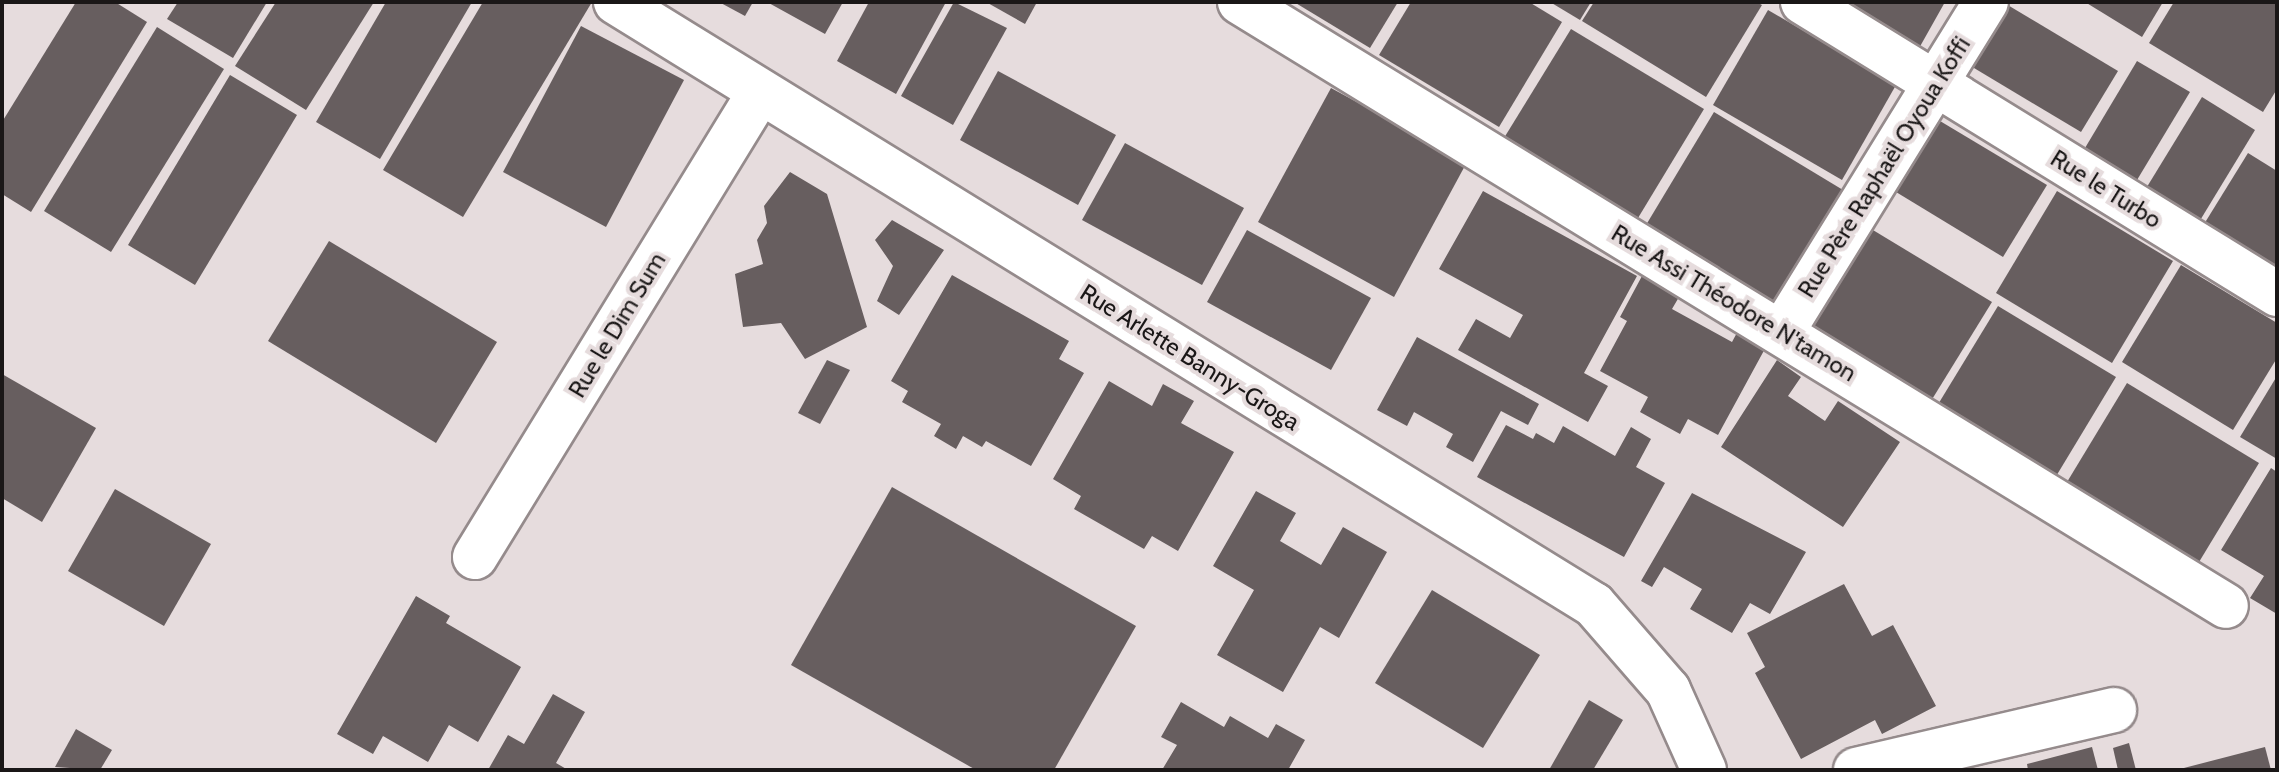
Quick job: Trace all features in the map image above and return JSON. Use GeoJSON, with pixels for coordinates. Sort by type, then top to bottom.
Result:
{"type":"FeatureCollection","features":[{"type":"Feature","properties":{"kind":"street","name":"Rue Arlette Banny-Groga"},"geometry":{"type":"LineString","coordinates":[[616,2],[1594,605],[1668,690],[1704,770]]}},
{"type":"Feature","properties":{"kind":"street","name":"Rue Assi Théodore N'tamon"},"geometry":{"type":"LineString","coordinates":[[1240,2],[2226,606]]}},
{"type":"Feature","properties":{"kind":"street","name":"Rue le Turbo"},"geometry":{"type":"LineString","coordinates":[[1803,2],[2277,294]]}},
{"type":"Feature","properties":{"kind":"street","name":"Rue Père Raphaël Oyoua Koffi"},"geometry":{"type":"LineString","coordinates":[[1782,332],[1986,2]]}},
{"type":"Feature","properties":{"kind":"street","name":"Rue le Dim Sum"},"geometry":{"type":"LineString","coordinates":[[475,557],[760,92]]}},
{"type":"Feature","properties":{"kind":"street"},"geometry":{"type":"LineString","coordinates":[[1856,770],[1969,757],[2114,710]]}},
{"type":"Feature","properties":{"kind":"building"},"geometry":{"type":"Polygon","coordinates":[[[76,2],[115,2],[147,22],[31,212],[2,194],[2,122],[76,2]]]}},
{"type":"Feature","properties":{"kind":"building"},"geometry":{"type":"Polygon","coordinates":[[[178,2],[267,2],[233,58],[167,19],[178,2]]]}},
{"type":"Feature","properties":{"kind":"building"},"geometry":{"type":"Polygon","coordinates":[[[276,2],[374,2],[306,110],[235,66],[276,2]]]}},
{"type":"Feature","properties":{"kind":"building"},"geometry":{"type":"Polygon","coordinates":[[[386,2],[472,2],[380,159],[316,122],[386,2]]]}},
{"type":"Feature","properties":{"kind":"building"},"geometry":{"type":"Polygon","coordinates":[[[483,2],[592,2],[463,217],[383,170],[483,2]]]}},
{"type":"Feature","properties":{"kind":"building"},"geometry":{"type":"Polygon","coordinates":[[[719,2],[753,2],[745,16],[719,2]]]}},
{"type":"Feature","properties":{"kind":"building"},"geometry":{"type":"Polygon","coordinates":[[[767,2],[843,2],[825,34],[767,2]]]}},
{"type":"Feature","properties":{"kind":"building"},"geometry":{"type":"Polygon","coordinates":[[[869,2],[946,2],[896,94],[837,61],[869,2]]]}},
{"type":"Feature","properties":{"kind":"building"},"geometry":{"type":"Polygon","coordinates":[[[954,2],[1007,28],[953,125],[901,96],[954,2]]]}},
{"type":"Feature","properties":{"kind":"building"},"geometry":{"type":"Polygon","coordinates":[[[986,2],[1037,2],[1025,24],[986,2]]]}},
{"type":"Feature","properties":{"kind":"building"},"geometry":{"type":"Polygon","coordinates":[[[1294,2],[1398,2],[1370,48],[1294,2]]]}},
{"type":"Feature","properties":{"kind":"building"},"geometry":{"type":"Polygon","coordinates":[[[1411,2],[1529,2],[1562,22],[1499,127],[1379,55],[1411,2]]]}},
{"type":"Feature","properties":{"kind":"building"},"geometry":{"type":"Polygon","coordinates":[[[1550,2],[1591,2],[1580,20],[1550,2]]]}},
{"type":"Feature","properties":{"kind":"building"},"geometry":{"type":"Polygon","coordinates":[[[1594,2],[1756,2],[1762,5],[1706,97],[1582,21],[1594,2]]]}},
{"type":"Feature","properties":{"kind":"building"},"geometry":{"type":"Polygon","coordinates":[[[1836,2],[1945,2],[1918,50],[1836,2]]]}},
{"type":"Feature","properties":{"kind":"building"},"geometry":{"type":"Polygon","coordinates":[[[2085,2],[2163,2],[2142,37],[2085,2]]]}},
{"type":"Feature","properties":{"kind":"building"},"geometry":{"type":"Polygon","coordinates":[[[2174,2],[2277,2],[2277,89],[2263,112],[2149,43],[2174,2]]]}},
{"type":"Feature","properties":{"kind":"building"},"geometry":{"type":"Polygon","coordinates":[[[2006,4],[2118,71],[2081,132],[1969,65],[2006,4]]]}},
{"type":"Feature","properties":{"kind":"building"},"geometry":{"type":"Polygon","coordinates":[[[1768,10],[1896,85],[1842,180],[1713,105],[1768,10]]]}},
{"type":"Feature","properties":{"kind":"building"},"geometry":{"type":"Polygon","coordinates":[[[581,26],[684,80],[606,227],[503,172],[581,26]]]}},
{"type":"Feature","properties":{"kind":"building"},"geometry":{"type":"Polygon","coordinates":[[[157,27],[224,69],[111,252],[44,211],[157,27]]]}},
{"type":"Feature","properties":{"kind":"building"},"geometry":{"type":"Polygon","coordinates":[[[1571,29],[1704,109],[1638,218],[1504,138],[1571,29]]]}},
{"type":"Feature","properties":{"kind":"building"},"geometry":{"type":"Polygon","coordinates":[[[2137,61],[2190,92],[2137,180],[2085,148],[2137,61]]]}},
{"type":"Feature","properties":{"kind":"building"},"geometry":{"type":"Polygon","coordinates":[[[998,71],[1116,135],[1078,205],[960,140],[998,71]]]}},
{"type":"Feature","properties":{"kind":"building"},"geometry":{"type":"Polygon","coordinates":[[[230,75],[297,115],[195,285],[128,245],[230,75]]]}},
{"type":"Feature","properties":{"kind":"building"},"geometry":{"type":"Polygon","coordinates":[[[1331,88],[1467,162],[1394,297],[1258,222],[1331,88]]]}},
{"type":"Feature","properties":{"kind":"building"},"geometry":{"type":"Polygon","coordinates":[[[2202,97],[2255,130],[2196,227],[2142,195],[2202,97]]]}},
{"type":"Feature","properties":{"kind":"building"},"geometry":{"type":"Polygon","coordinates":[[[1714,112],[1843,190],[1776,303],[1646,225],[1714,112]]]}},
{"type":"Feature","properties":{"kind":"building"},"geometry":{"type":"Polygon","coordinates":[[[1940,121],[2047,185],[2003,257],[1896,192],[1940,121]]]}},
{"type":"Feature","properties":{"kind":"building"},"geometry":{"type":"Polygon","coordinates":[[[1125,143],[1244,208],[1202,285],[1082,220],[1125,143]]]}},
{"type":"Feature","properties":{"kind":"building"},"geometry":{"type":"Polygon","coordinates":[[[2248,153],[2277,171],[2277,275],[2201,229],[2248,153]]]}},
{"type":"Feature","properties":{"kind":"building"},"geometry":{"type":"Polygon","coordinates":[[[790,172],[827,194],[867,327],[805,359],[781,323],[743,327],[735,274],[763,264],[757,240],[767,223],[764,206],[790,172]]]}},
{"type":"Feature","properties":{"kind":"building"},"geometry":{"type":"Polygon","coordinates":[[[1483,191],[1637,276],[1584,373],[1608,386],[1588,422],[1458,350],[1476,319],[1510,338],[1523,315],[1439,269],[1483,191]]]}},
{"type":"Feature","properties":{"kind":"building"},"geometry":{"type":"Polygon","coordinates":[[[2057,191],[2173,261],[2112,363],[1996,293],[2057,191]]]}},
{"type":"Feature","properties":{"kind":"building"},"geometry":{"type":"Polygon","coordinates":[[[892,220],[944,250],[899,315],[877,301],[893,266],[875,240],[892,220]]]}},
{"type":"Feature","properties":{"kind":"building"},"geometry":{"type":"Polygon","coordinates":[[[1858,221],[1992,302],[1931,401],[1798,320],[1858,221]]]}},
{"type":"Feature","properties":{"kind":"building"},"geometry":{"type":"Polygon","coordinates":[[[1247,230],[1371,298],[1331,370],[1207,302],[1247,230]]]}},
{"type":"Feature","properties":{"kind":"building"},"geometry":{"type":"Polygon","coordinates":[[[329,241],[497,342],[436,443],[268,341],[329,241]]]}},
{"type":"Feature","properties":{"kind":"building"},"geometry":{"type":"Polygon","coordinates":[[[2181,265],[2277,323],[2277,358],[2233,430],[2122,362],[2181,265]]]}},
{"type":"Feature","properties":{"kind":"building"},"geometry":{"type":"Polygon","coordinates":[[[952,275],[1069,341],[1059,359],[1084,373],[1031,466],[986,441],[982,447],[963,436],[956,449],[934,436],[941,424],[902,402],[908,391],[891,381],[952,275]]]}},
{"type":"Feature","properties":{"kind":"building"},"geometry":{"type":"Polygon","coordinates":[[[1642,276],[1679,297],[1672,309],[1732,342],[1739,329],[1767,345],[1718,435],[1688,419],[1680,434],[1640,412],[1648,397],[1600,371],[1627,321],[1620,317],[1642,276]]]}},
{"type":"Feature","properties":{"kind":"building"},"geometry":{"type":"Polygon","coordinates":[[[1998,306],[2116,377],[2055,478],[1937,406],[1998,306]]]}},
{"type":"Feature","properties":{"kind":"building"},"geometry":{"type":"Polygon","coordinates":[[[1417,337],[1539,404],[1528,425],[1501,411],[1473,462],[1446,447],[1453,434],[1414,412],[1407,426],[1377,410],[1417,337]]]}},
{"type":"Feature","properties":{"kind":"building"},"geometry":{"type":"Polygon","coordinates":[[[827,360],[850,370],[820,424],[798,413],[827,360]]]}},
{"type":"Feature","properties":{"kind":"building"},"geometry":{"type":"Polygon","coordinates":[[[1777,360],[1801,377],[1788,396],[1825,421],[1838,401],[1900,442],[1843,527],[1721,447],[1777,360]]]}},
{"type":"Feature","properties":{"kind":"building"},"geometry":{"type":"Polygon","coordinates":[[[2,374],[96,428],[42,522],[2,498],[2,374]]]}},
{"type":"Feature","properties":{"kind":"building"},"geometry":{"type":"Polygon","coordinates":[[[2277,376],[2277,459],[2240,437],[2277,376]]]}},
{"type":"Feature","properties":{"kind":"building"},"geometry":{"type":"Polygon","coordinates":[[[1109,381],[1152,406],[1163,384],[1194,401],[1181,423],[1234,452],[1178,551],[1152,536],[1144,549],[1074,509],[1081,496],[1053,479],[1109,381]]]}},
{"type":"Feature","properties":{"kind":"building"},"geometry":{"type":"Polygon","coordinates":[[[2127,383],[2259,463],[2196,567],[2064,487],[2127,383]]]}},
{"type":"Feature","properties":{"kind":"building"},"geometry":{"type":"Polygon","coordinates":[[[1506,425],[1533,439],[1536,433],[1554,443],[1563,426],[1615,456],[1631,427],[1651,439],[1636,467],[1665,483],[1624,557],[1477,477],[1506,425]]]}},
{"type":"Feature","properties":{"kind":"building"},"geometry":{"type":"Polygon","coordinates":[[[2271,468],[2277,472],[2277,614],[2250,598],[2264,576],[2221,550],[2271,468]]]}},
{"type":"Feature","properties":{"kind":"building"},"geometry":{"type":"Polygon","coordinates":[[[892,487],[1136,626],[1054,770],[976,770],[791,665],[892,487]]]}},
{"type":"Feature","properties":{"kind":"building"},"geometry":{"type":"Polygon","coordinates":[[[115,489],[211,544],[164,626],[68,571],[115,489]]]}},
{"type":"Feature","properties":{"kind":"building"},"geometry":{"type":"Polygon","coordinates":[[[1256,491],[1296,513],[1280,541],[1321,565],[1343,527],[1387,552],[1339,638],[1320,627],[1283,692],[1217,655],[1254,590],[1213,566],[1256,491]]]}},
{"type":"Feature","properties":{"kind":"building"},"geometry":{"type":"Polygon","coordinates":[[[1692,493],[1806,552],[1770,614],[1750,603],[1732,633],[1690,609],[1702,589],[1664,567],[1652,587],[1641,581],[1692,493]]]}},
{"type":"Feature","properties":{"kind":"building"},"geometry":{"type":"Polygon","coordinates":[[[1844,584],[1872,636],[1893,625],[1936,706],[1882,734],[1875,720],[1801,759],[1755,673],[1765,667],[1747,633],[1844,584]]]}},
{"type":"Feature","properties":{"kind":"building"},"geometry":{"type":"Polygon","coordinates":[[[1432,590],[1540,655],[1483,748],[1375,683],[1432,590]]]}},
{"type":"Feature","properties":{"kind":"building"},"geometry":{"type":"Polygon","coordinates":[[[416,596],[450,616],[446,623],[521,667],[478,742],[449,725],[428,762],[383,736],[373,754],[337,734],[416,596]]]}},
{"type":"Feature","properties":{"kind":"building"},"geometry":{"type":"Polygon","coordinates":[[[553,694],[585,712],[556,763],[568,770],[488,770],[508,735],[524,744],[553,694]]]}},
{"type":"Feature","properties":{"kind":"building"},"geometry":{"type":"Polygon","coordinates":[[[1589,700],[1623,720],[1593,770],[1549,770],[1589,700]]]}},
{"type":"Feature","properties":{"kind":"building"},"geometry":{"type":"Polygon","coordinates":[[[1181,702],[1224,727],[1230,716],[1268,738],[1276,724],[1305,740],[1288,770],[1162,770],[1177,745],[1161,737],[1181,702]]]}},
{"type":"Feature","properties":{"kind":"building"},"geometry":{"type":"Polygon","coordinates":[[[76,729],[112,750],[100,770],[55,767],[76,729]]]}},
{"type":"Feature","properties":{"kind":"building"},"geometry":{"type":"Polygon","coordinates":[[[2129,743],[2136,770],[2118,770],[2113,748],[2129,743]]]}},
{"type":"Feature","properties":{"kind":"building"},"geometry":{"type":"Polygon","coordinates":[[[2092,747],[2098,770],[2028,770],[2027,764],[2092,747]]]}},
{"type":"Feature","properties":{"kind":"building"},"geometry":{"type":"Polygon","coordinates":[[[2265,747],[2271,770],[2180,770],[2180,769],[2265,747]]]}}]}
